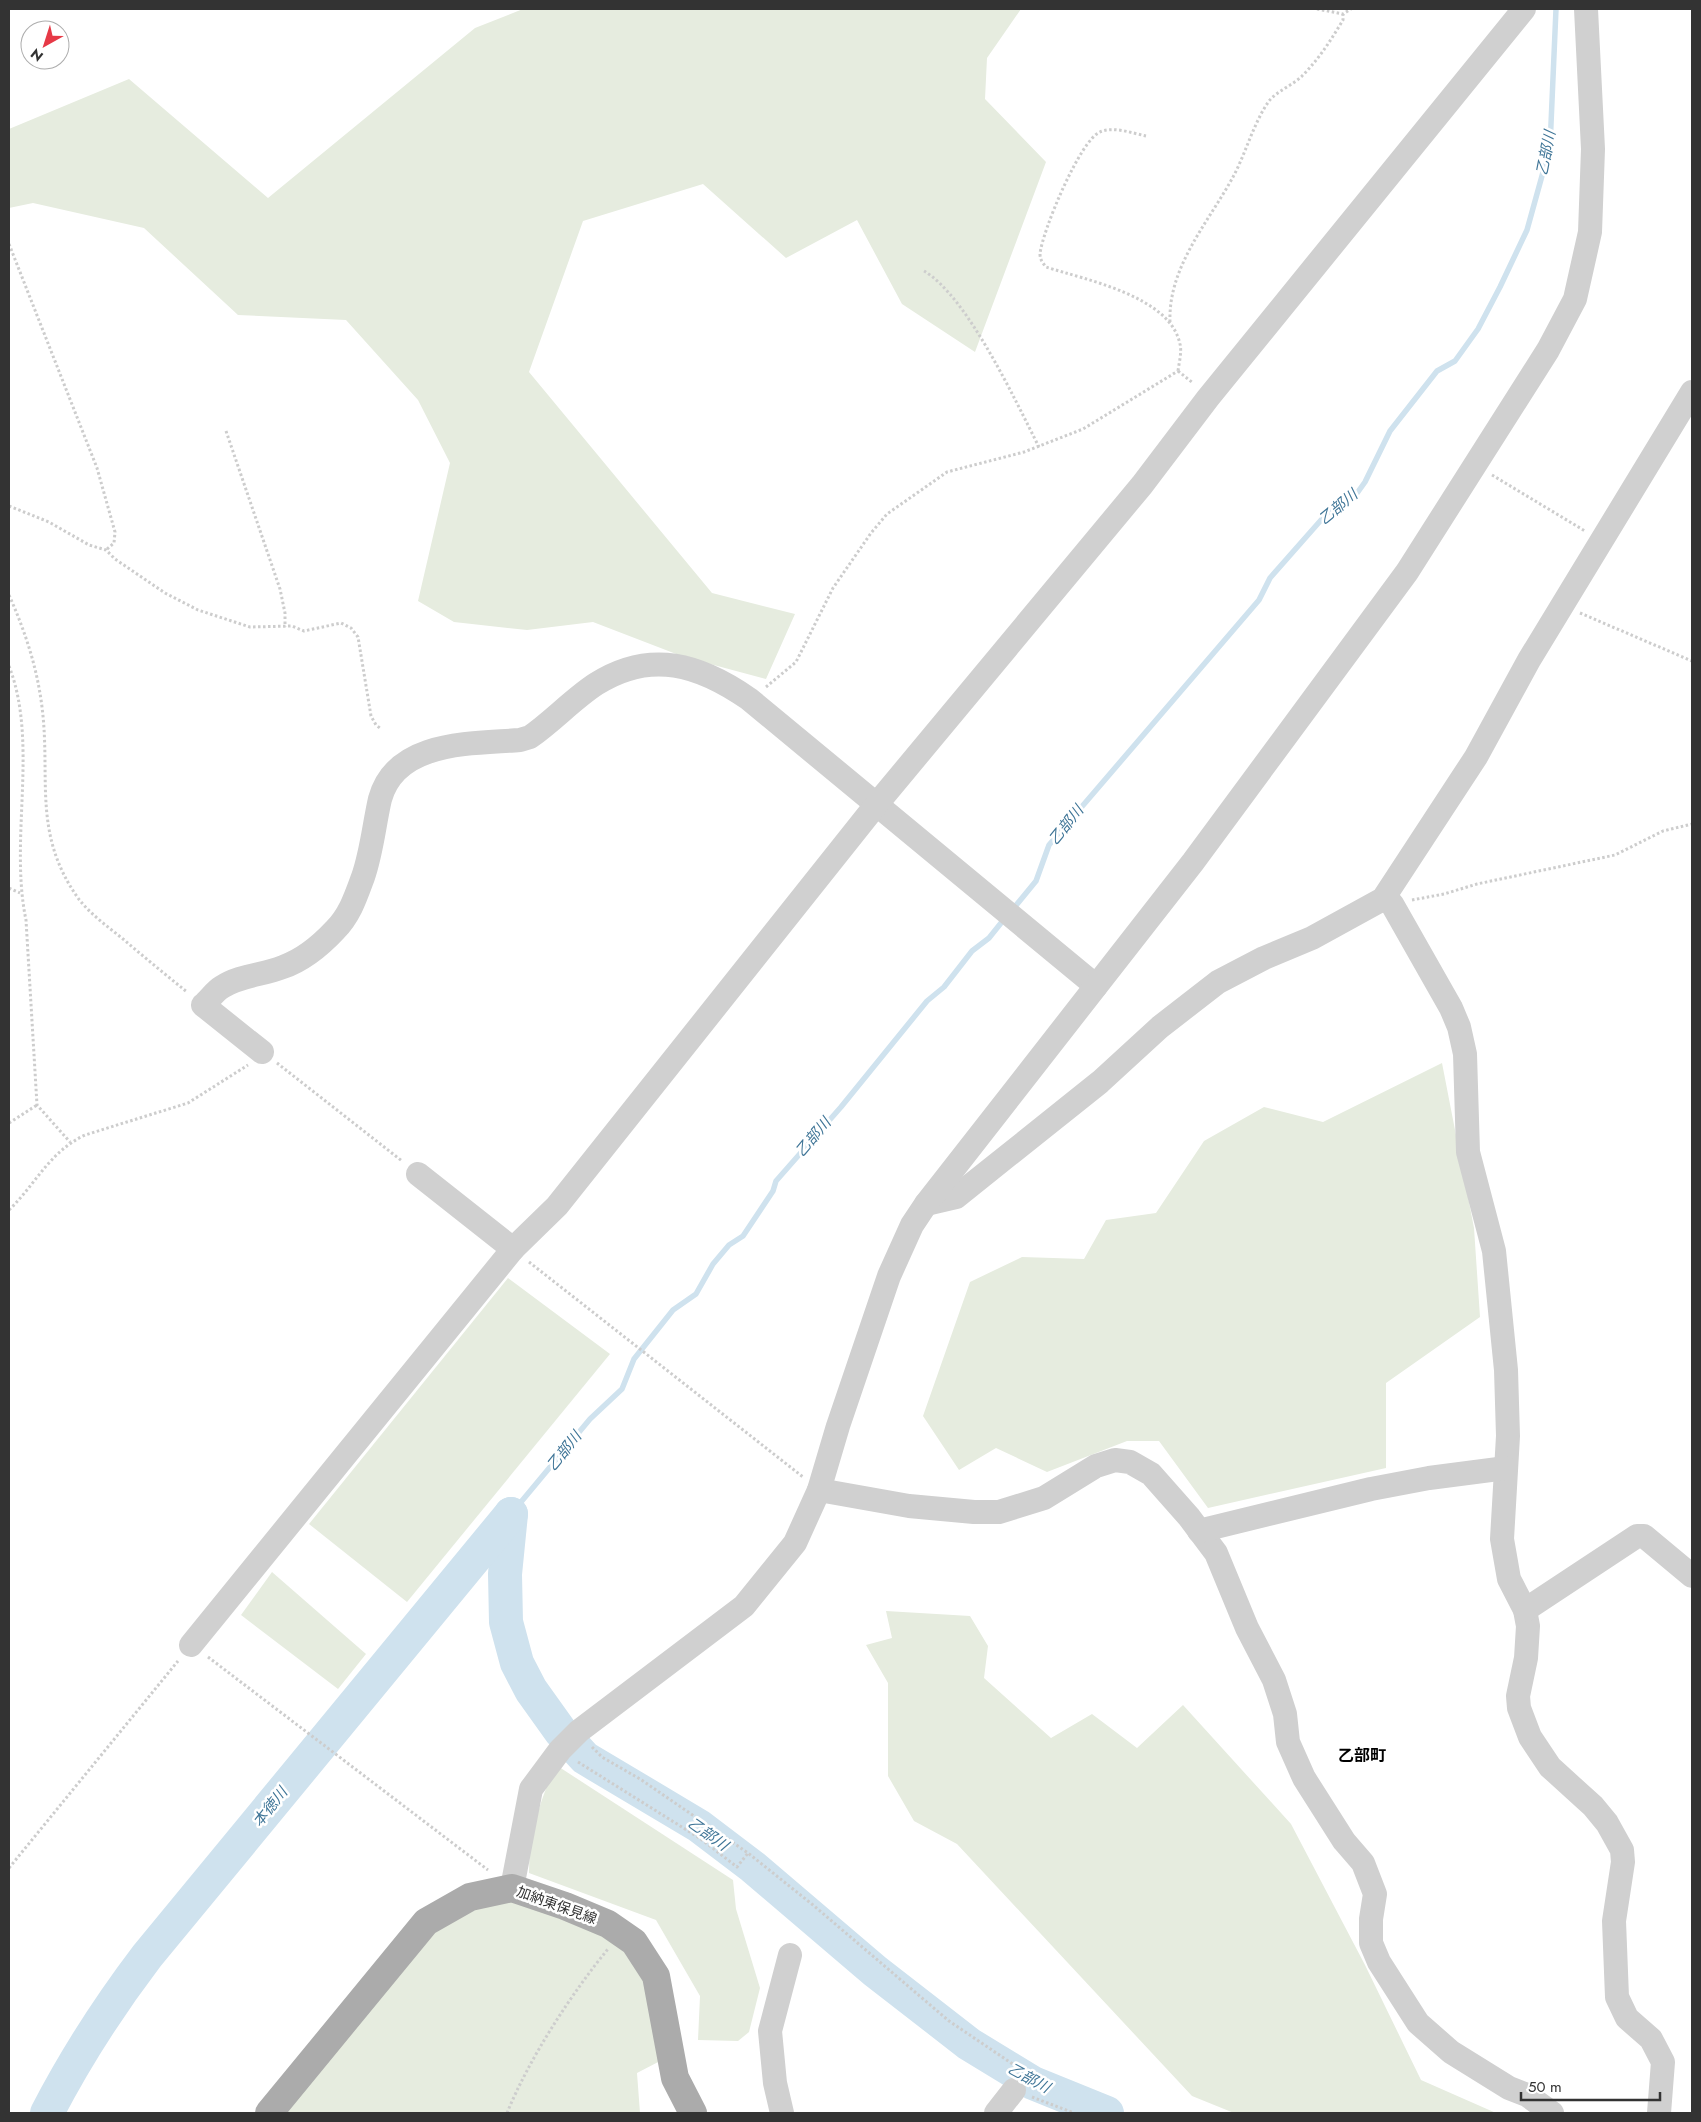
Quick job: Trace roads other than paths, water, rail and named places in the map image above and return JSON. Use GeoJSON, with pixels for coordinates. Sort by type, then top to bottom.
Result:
{"type":"FeatureCollection","features":[{"type":"Feature","properties":{"kind":"main road","name":"加納東保見線"},"geometry":{"type":"LineString","coordinates":[[269,2113],[426,1922],[470,1897],[512,1888],[565,1906],[608,1924],[634,1942],[656,1976],[675,2078],[693,2113]]}},
{"type":"Feature","properties":{"kind":"street"},"geometry":{"type":"LineString","coordinates":[[192,1645],[513,1249],[557,1206],[876,805],[1142,485],[1208,398],[1524,9]]}},
{"type":"Feature","properties":{"kind":"street"},"geometry":{"type":"LineString","coordinates":[[512,1888],[531,1790],[560,1750],[579,1731],[744,1606],[795,1543],[819,1490],[838,1426],[889,1276],[912,1225],[926,1204],[1193,862],[1407,572],[1548,350],[1575,299],[1590,232],[1593,149],[1586,9]]}},
{"type":"Feature","properties":{"kind":"street"},"geometry":{"type":"LineString","coordinates":[[926,1204],[956,1198],[1100,1082],[1160,1027],[1218,982],[1264,958],[1312,938],[1387,902],[1476,757],[1528,660],[1692,392]]}},
{"type":"Feature","properties":{"kind":"street"},"geometry":{"type":"LineString","coordinates":[[262,1052],[203,1006],[221,987],[239,979],[283,968],[297,961],[316,948],[345,919],[368,864],[381,798],[388,780],[403,764],[418,755],[441,748],[520,740],[530,737],[596,684],[636,666],[654,663],[676,666],[710,675],[723,681],[749,699],[1096,986]]}},
{"type":"Feature","properties":{"kind":"street"},"geometry":{"type":"LineString","coordinates":[[1387,902],[1451,1008],[1459,1027],[1465,1054],[1468,1152],[1494,1251],[1506,1370],[1508,1436],[1502,1539],[1509,1579],[1524,1610],[1528,1638],[1518,1696],[1523,1724],[1550,1767],[1593,1806],[1612,1830],[1622,1850],[1623,1862],[1614,1921],[1617,1997],[1627,2018],[1651,2039],[1663,2062],[1659,2113]]}},
{"type":"Feature","properties":{"kind":"street"},"geometry":{"type":"LineString","coordinates":[[418,1174],[513,1249]]}},
{"type":"Feature","properties":{"kind":"street"},"geometry":{"type":"LineString","coordinates":[[819,1490],[909,1506],[974,1512],[999,1512],[1044,1498],[1096,1466],[1116,1460],[1130,1462],[1151,1474],[1216,1553],[1247,1628],[1274,1680],[1284,1714],[1288,1742],[1304,1778],[1344,1841],[1363,1863],[1376,1894],[1371,1919],[1371,1943],[1379,1962],[1418,2023],[1451,2052],[1509,2088],[1527,2095],[1552,2113]]}},
{"type":"Feature","properties":{"kind":"street"},"geometry":{"type":"LineString","coordinates":[[1199,1531],[1371,1489],[1429,1478],[1506,1468]]}},
{"type":"Feature","properties":{"kind":"street"},"geometry":{"type":"LineString","coordinates":[[1524,1610],[1637,1536],[1644,1536],[1692,1576]]}},
{"type":"Feature","properties":{"kind":"street"},"geometry":{"type":"LineString","coordinates":[[782,2113],[775,2083],[770,2031],[790,1955]]}},
{"type":"Feature","properties":{"kind":"street"},"geometry":{"type":"LineString","coordinates":[[675,2078],[677,2113]]}},
{"type":"Feature","properties":{"kind":"street"},"geometry":{"type":"LineString","coordinates":[[996,2113],[1018,2080]]}},
{"type":"Feature","properties":{"kind":"waterway","name":"乙部川"},"geometry":{"type":"LineString","coordinates":[[1013,909],[1036,881],[1049,845],[1259,600],[1270,578],[1329,511],[1355,496],[1365,482],[1390,431],[1437,371],[1455,361],[1478,329],[1527,230],[1550,147],[1556,9]]}},
{"type":"Feature","properties":{"kind":"waterway","name":"乙部川"},"geometry":{"type":"LineString","coordinates":[[511,1514],[590,1419],[622,1389],[634,1359],[673,1310],[696,1294],[713,1264],[729,1245],[743,1236],[773,1191],[776,1181],[841,1107],[927,1001],[944,987],[972,951],[989,938],[1005,918]]}},
{"type":"Feature","properties":{"kind":"waterway","name":"乙部川"},"geometry":{"type":"LineString","coordinates":[[511,1514],[505,1574],[506,1622],[517,1663],[531,1690],[561,1732],[585,1758],[699,1826],[753,1867],[875,1971],[969,2044],[1033,2083],[1107,2113]]}},
{"type":"Feature","properties":{"kind":"waterway","name":"本徳川"},"geometry":{"type":"LineString","coordinates":[[47,2113],[94,2032],[147,1956],[511,1514]]}},
{"type":"Feature","properties":{"kind":"district","name":"乙部町"},"geometry":{"type":"Point","coordinates":[1362,1755]}}]}
